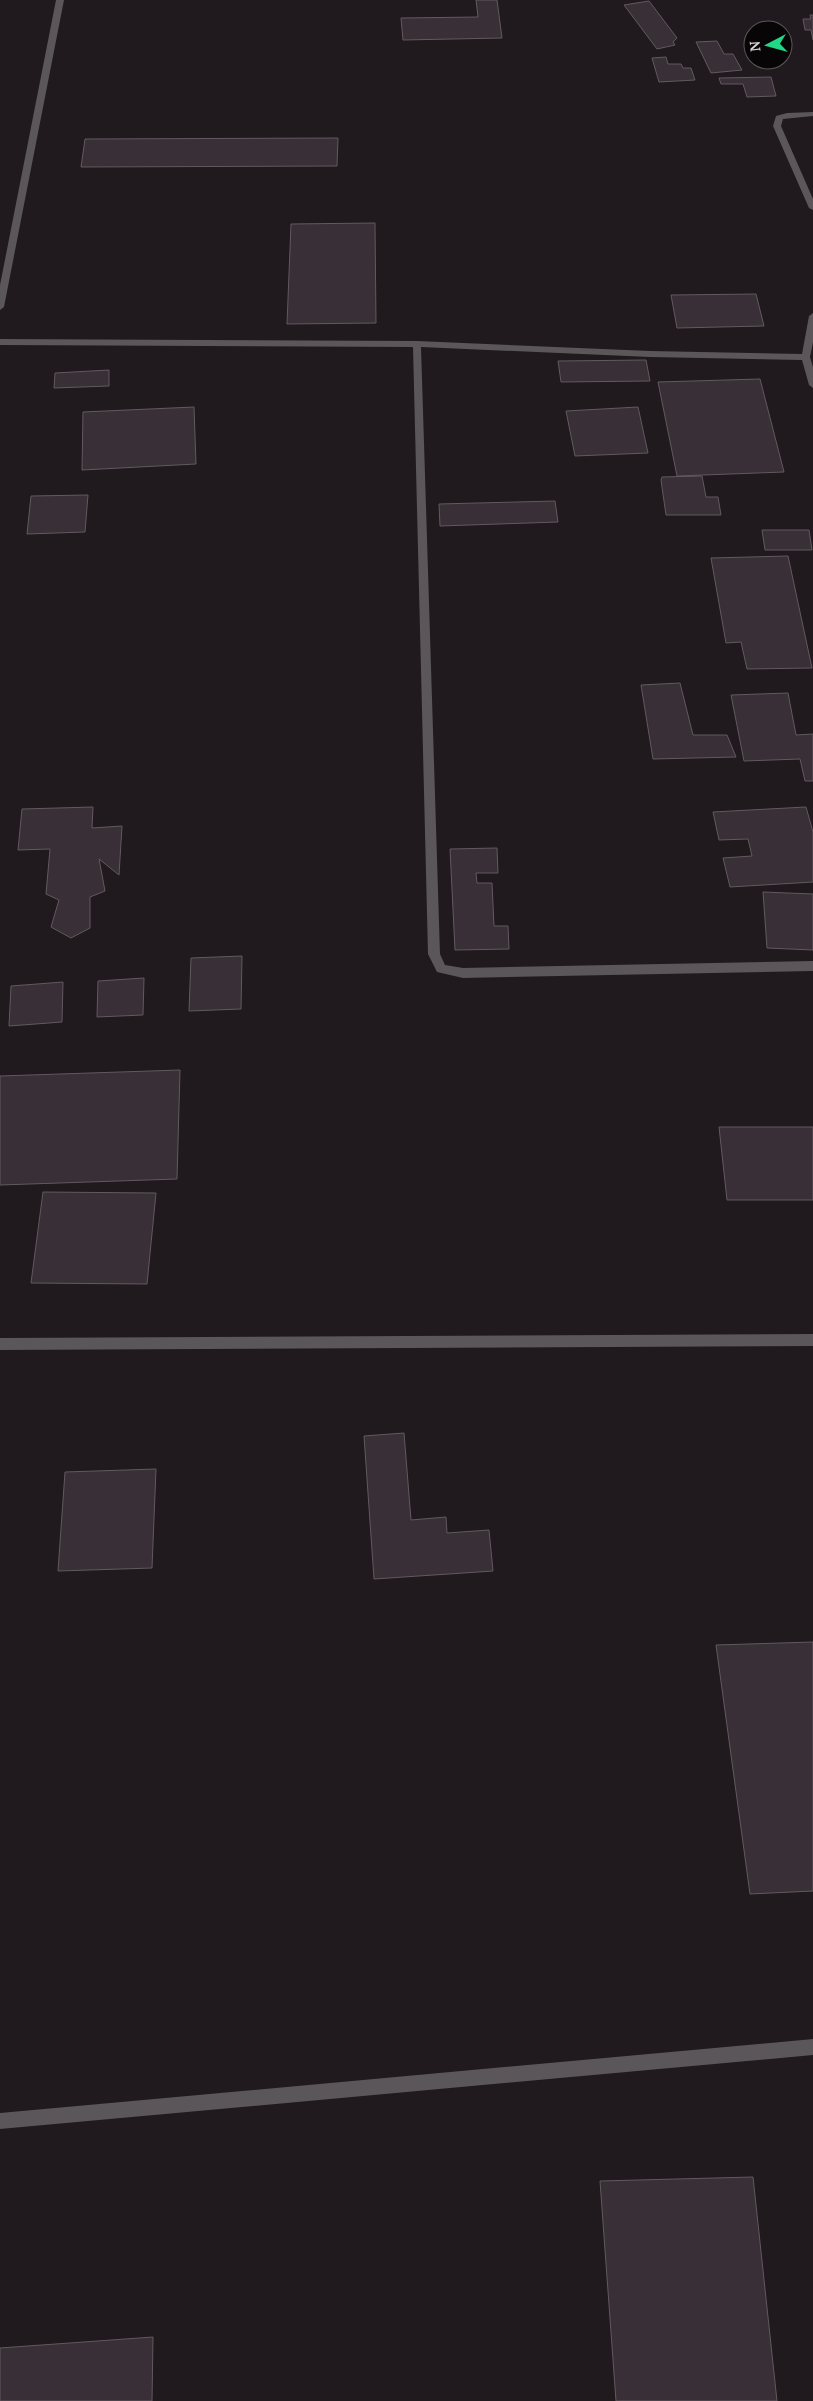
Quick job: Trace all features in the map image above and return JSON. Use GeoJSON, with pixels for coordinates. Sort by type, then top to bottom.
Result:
{"type":"FeatureCollection","features":[{"type":"Feature","properties":{"kind":"street"},"geometry":{"type":"LineString","coordinates":[[0,307],[60,0]]}},
{"type":"Feature","properties":{"kind":"street"},"geometry":{"type":"LineString","coordinates":[[813,114],[787,115],[779,118],[777,126],[813,208]]}},
{"type":"Feature","properties":{"kind":"street"},"geometry":{"type":"LineString","coordinates":[[813,316],[806,357],[813,385]]}},
{"type":"Feature","properties":{"kind":"street"},"geometry":{"type":"LineString","coordinates":[[0,342],[417,344],[650,354],[737,354],[806,357]]}},
{"type":"Feature","properties":{"kind":"street"},"geometry":{"type":"LineString","coordinates":[[417,344],[434,954],[441,969],[463,973],[813,966]]}},
{"type":"Feature","properties":{"kind":"street"},"geometry":{"type":"LineString","coordinates":[[0,1344],[813,1340]]}},
{"type":"Feature","properties":{"kind":"street"},"geometry":{"type":"LineString","coordinates":[[0,2121],[813,2047]]}},
{"type":"Feature","properties":{"kind":"building"},"geometry":{"type":"Polygon","coordinates":[[[476,0],[497,0],[502,38],[403,40],[401,18],[478,17],[476,0]]]}},
{"type":"Feature","properties":{"kind":"building"},"geometry":{"type":"Polygon","coordinates":[[[649,1],[677,38],[673,42],[675,45],[657,49],[624,5],[649,1]]]}},
{"type":"Feature","properties":{"kind":"building"},"geometry":{"type":"Polygon","coordinates":[[[810,15],[813,15],[813,40],[811,30],[805,30],[803,19],[811,19],[810,15]]]}},
{"type":"Feature","properties":{"kind":"building"},"geometry":{"type":"Polygon","coordinates":[[[717,41],[724,54],[733,54],[742,70],[711,73],[696,42],[717,41]]]}},
{"type":"Feature","properties":{"kind":"building"},"geometry":{"type":"Polygon","coordinates":[[[666,57],[668,64],[681,64],[683,68],[691,68],[695,80],[659,82],[652,58],[666,57]]]}},
{"type":"Feature","properties":{"kind":"building"},"geometry":{"type":"Polygon","coordinates":[[[771,77],[776,96],[747,97],[743,84],[721,84],[719,78],[771,77]]]}},
{"type":"Feature","properties":{"kind":"building"},"geometry":{"type":"Polygon","coordinates":[[[338,138],[337,166],[81,167],[85,139],[338,138]]]}},
{"type":"Feature","properties":{"kind":"building"},"geometry":{"type":"Polygon","coordinates":[[[375,223],[376,323],[287,324],[291,224],[375,223]]]}},
{"type":"Feature","properties":{"kind":"building"},"geometry":{"type":"Polygon","coordinates":[[[756,294],[764,326],[677,328],[671,295],[756,294]]]}},
{"type":"Feature","properties":{"kind":"building"},"geometry":{"type":"Polygon","coordinates":[[[646,360],[650,381],[561,382],[558,361],[646,360]]]}},
{"type":"Feature","properties":{"kind":"building"},"geometry":{"type":"Polygon","coordinates":[[[109,370],[109,386],[54,388],[55,373],[109,370]]]}},
{"type":"Feature","properties":{"kind":"building"},"geometry":{"type":"Polygon","coordinates":[[[760,379],[784,472],[677,476],[658,382],[760,379]]]}},
{"type":"Feature","properties":{"kind":"building"},"geometry":{"type":"Polygon","coordinates":[[[194,407],[196,464],[82,470],[83,412],[194,407]]]}},
{"type":"Feature","properties":{"kind":"building"},"geometry":{"type":"Polygon","coordinates":[[[638,407],[648,453],[575,456],[566,411],[638,407]]]}},
{"type":"Feature","properties":{"kind":"building"},"geometry":{"type":"Polygon","coordinates":[[[702,476],[706,497],[718,497],[721,515],[666,515],[662,477],[702,476]]]}},
{"type":"Feature","properties":{"kind":"building"},"geometry":{"type":"Polygon","coordinates":[[[88,495],[85,532],[27,534],[31,496],[88,495]]]}},
{"type":"Feature","properties":{"kind":"building"},"geometry":{"type":"Polygon","coordinates":[[[555,501],[558,522],[440,526],[439,504],[555,501]]]}},
{"type":"Feature","properties":{"kind":"building"},"geometry":{"type":"Polygon","coordinates":[[[762,530],[809,530],[812,550],[765,550],[762,530]]]}},
{"type":"Feature","properties":{"kind":"building"},"geometry":{"type":"Polygon","coordinates":[[[788,556],[812,668],[747,669],[741,642],[726,643],[711,558],[788,556]]]}},
{"type":"Feature","properties":{"kind":"building"},"geometry":{"type":"Polygon","coordinates":[[[680,683],[693,735],[727,735],[736,757],[653,759],[641,685],[680,683]]]}},
{"type":"Feature","properties":{"kind":"building"},"geometry":{"type":"Polygon","coordinates":[[[788,693],[796,735],[813,734],[813,781],[805,781],[800,759],[744,761],[731,695],[788,693]]]}},
{"type":"Feature","properties":{"kind":"building"},"geometry":{"type":"Polygon","coordinates":[[[93,807],[92,828],[122,826],[119,875],[99,859],[105,891],[90,897],[90,928],[71,938],[51,927],[59,900],[46,894],[50,849],[18,850],[22,809],[93,807]]]}},
{"type":"Feature","properties":{"kind":"building"},"geometry":{"type":"Polygon","coordinates":[[[806,807],[813,832],[813,882],[730,887],[723,858],[752,856],[748,839],[719,840],[713,812],[806,807]]]}},
{"type":"Feature","properties":{"kind":"building"},"geometry":{"type":"Polygon","coordinates":[[[497,848],[498,873],[476,873],[477,883],[492,883],[494,926],[508,926],[509,949],[455,950],[450,849],[497,848]]]}},
{"type":"Feature","properties":{"kind":"building"},"geometry":{"type":"Polygon","coordinates":[[[763,892],[813,894],[813,950],[767,948],[763,892]]]}},
{"type":"Feature","properties":{"kind":"building"},"geometry":{"type":"Polygon","coordinates":[[[242,956],[241,1009],[189,1011],[191,958],[242,956]]]}},
{"type":"Feature","properties":{"kind":"building"},"geometry":{"type":"Polygon","coordinates":[[[144,978],[143,1015],[97,1017],[98,981],[144,978]]]}},
{"type":"Feature","properties":{"kind":"building"},"geometry":{"type":"Polygon","coordinates":[[[63,982],[62,1022],[9,1026],[11,986],[63,982]]]}},
{"type":"Feature","properties":{"kind":"building"},"geometry":{"type":"Polygon","coordinates":[[[180,1070],[177,1179],[0,1185],[0,1076],[180,1070]]]}},
{"type":"Feature","properties":{"kind":"building"},"geometry":{"type":"Polygon","coordinates":[[[719,1127],[813,1127],[813,1200],[727,1200],[719,1127]]]}},
{"type":"Feature","properties":{"kind":"building"},"geometry":{"type":"Polygon","coordinates":[[[43,1192],[156,1193],[147,1284],[31,1283],[43,1192]]]}},
{"type":"Feature","properties":{"kind":"building"},"geometry":{"type":"Polygon","coordinates":[[[404,1433],[411,1520],[446,1517],[447,1533],[489,1530],[493,1571],[374,1579],[364,1436],[404,1433]]]}},
{"type":"Feature","properties":{"kind":"building"},"geometry":{"type":"Polygon","coordinates":[[[156,1469],[152,1568],[58,1571],[65,1472],[156,1469]]]}},
{"type":"Feature","properties":{"kind":"building"},"geometry":{"type":"Polygon","coordinates":[[[813,1642],[813,1891],[750,1894],[716,1645],[813,1642]]]}},
{"type":"Feature","properties":{"kind":"building"},"geometry":{"type":"Polygon","coordinates":[[[753,2177],[777,2401],[616,2401],[600,2181],[753,2177]]]}},
{"type":"Feature","properties":{"kind":"building"},"geometry":{"type":"Polygon","coordinates":[[[153,2337],[152,2401],[0,2401],[0,2348],[153,2337]]]}}]}
